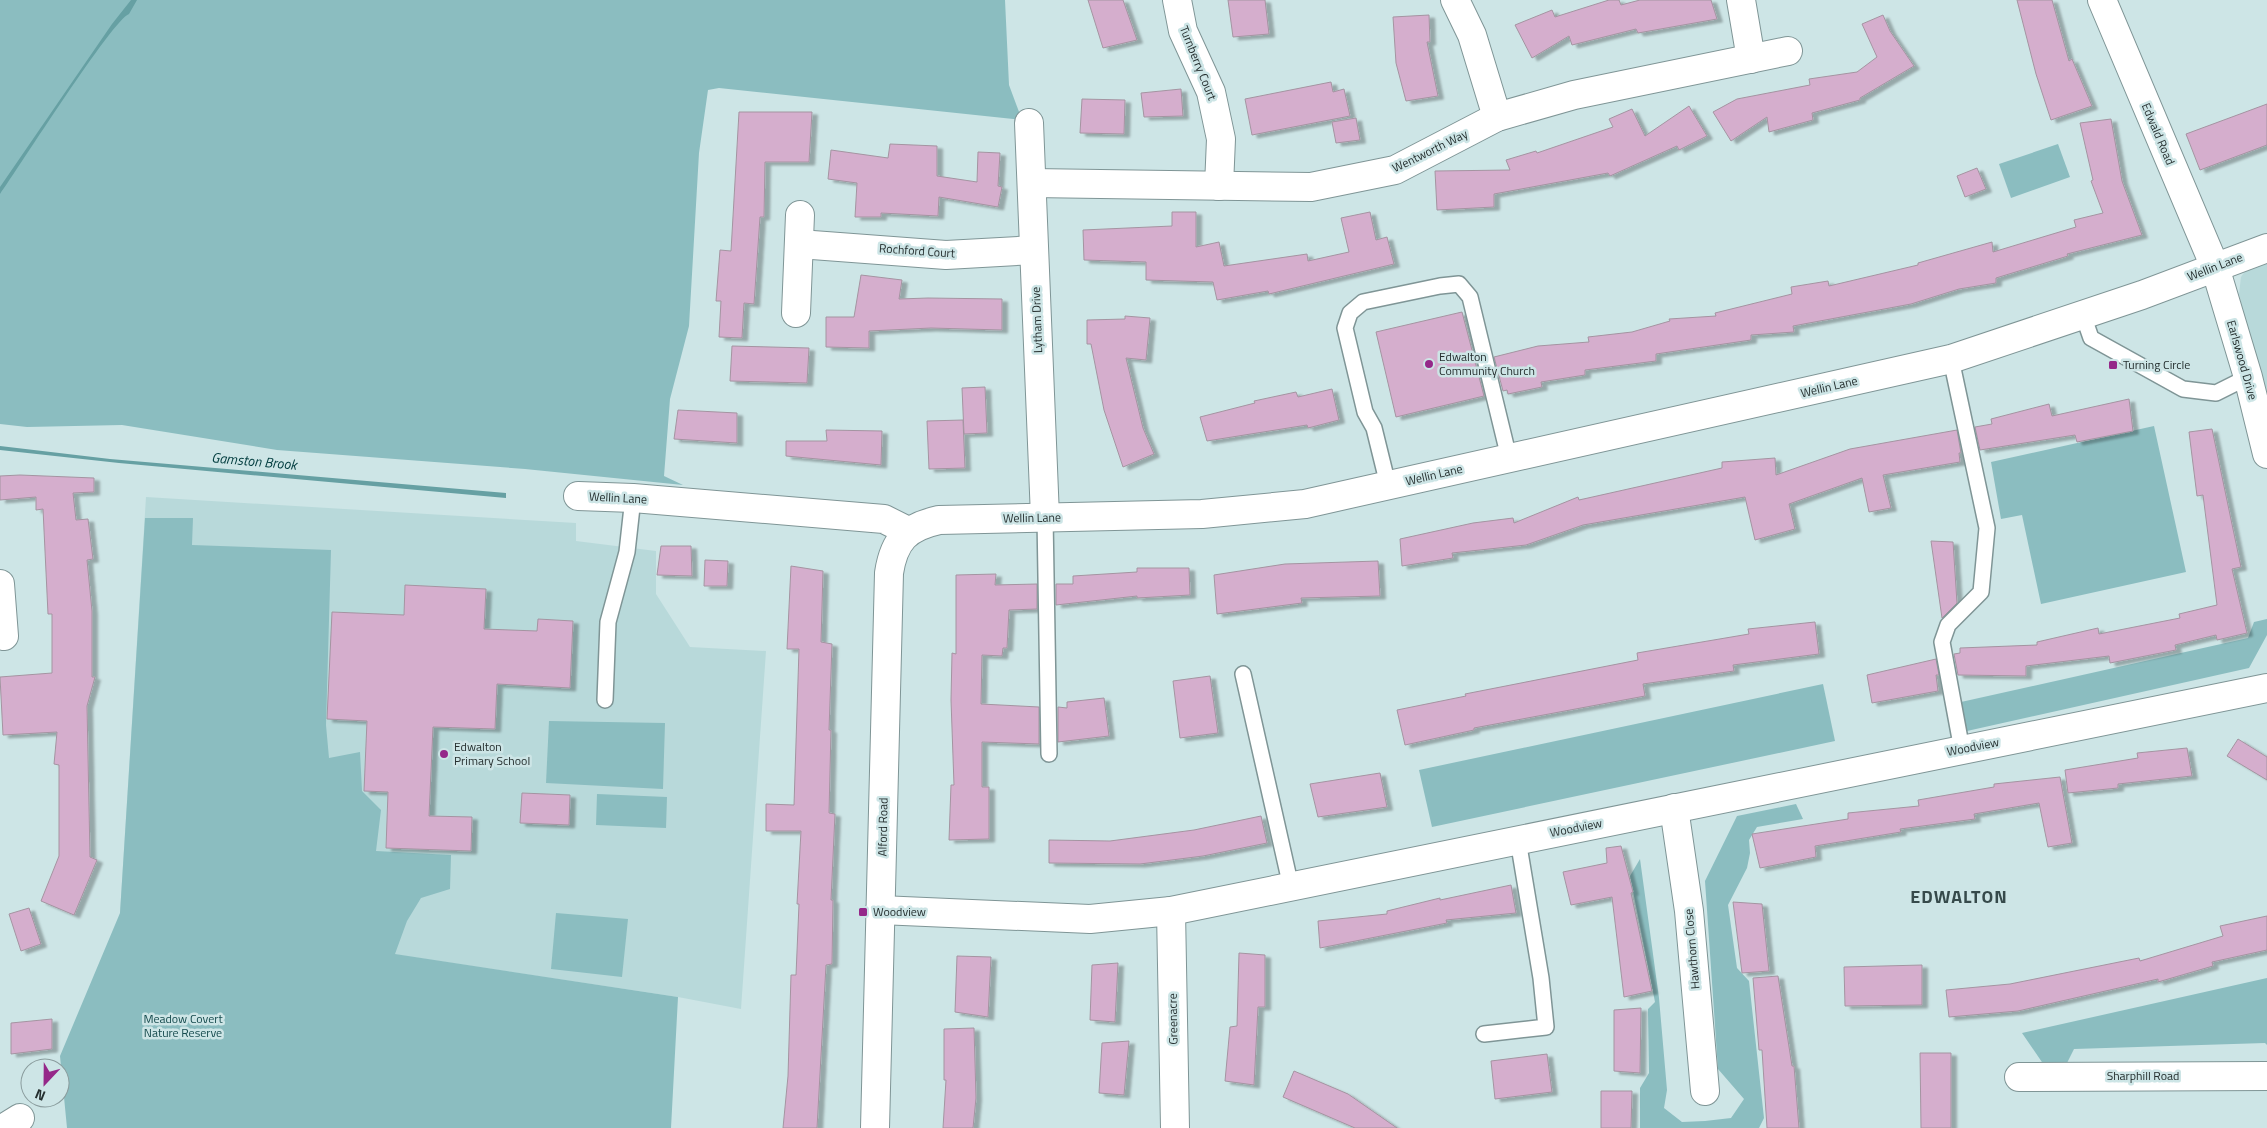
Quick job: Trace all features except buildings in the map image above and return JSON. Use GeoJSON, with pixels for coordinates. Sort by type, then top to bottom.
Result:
{"type":"FeatureCollection","features":[{"type":"Feature","properties":{"kind":"street","name":"Turnberry Court"},"geometry":{"type":"LineString","coordinates":[[1177,0],[1183,31],[1211,92],[1221,139],[1219,186]]}},
{"type":"Feature","properties":{"kind":"street"},"geometry":{"type":"LineString","coordinates":[[1455,0],[1472,35],[1497,118]]}},
{"type":"Feature","properties":{"kind":"street"},"geometry":{"type":"LineString","coordinates":[[1741,0],[1751,59]]}},
{"type":"Feature","properties":{"kind":"street","name":"Edwald Road"},"geometry":{"type":"LineString","coordinates":[[2102,0],[2215,268]]}},
{"type":"Feature","properties":{"kind":"street","name":"Wentworth Way"},"geometry":{"type":"LineString","coordinates":[[1032,184],[1311,187],[1395,170],[1497,118],[1574,95],[1788,51]]}},
{"type":"Feature","properties":{"kind":"street","name":"Lytham Drive"},"geometry":{"type":"LineString","coordinates":[[1029,123],[1045,517]]}},
{"type":"Feature","properties":{"kind":"street"},"geometry":{"type":"LineString","coordinates":[[796,313],[800,215]]}},
{"type":"Feature","properties":{"kind":"street","name":"Rochford Court"},"geometry":{"type":"LineString","coordinates":[[799,244],[946,255],[1034,250]]}},
{"type":"Feature","properties":{"kind":"street","name":"Wellin Lane"},"geometry":{"type":"LineString","coordinates":[[578,496],[633,498],[884,519],[908,531],[922,524],[939,520],[1202,514],[1305,504],[1951,359],[2083,315],[2267,248]]}},
{"type":"Feature","properties":{"kind":"street","name":"Earlswood Drive"},"geometry":{"type":"LineString","coordinates":[[2215,268],[2248,378],[2267,454]]}},
{"type":"Feature","properties":{"kind":"street","name":"Alford Road"},"geometry":{"type":"LineString","coordinates":[[875,1128],[889,573],[891,560],[897,545],[908,531]]}},
{"type":"Feature","properties":{"kind":"street"},"geometry":{"type":"LineString","coordinates":[[0,584],[4,636]]}},
{"type":"Feature","properties":{"kind":"street","name":"Woodview"},"geometry":{"type":"LineString","coordinates":[[880,910],[1090,919],[1170,911],[2267,688]]}},
{"type":"Feature","properties":{"kind":"street","name":"Hawthorn Close"},"geometry":{"type":"LineString","coordinates":[[1674,808],[1689,911],[1705,1091]]}},
{"type":"Feature","properties":{"kind":"street","name":"Greenacre"},"geometry":{"type":"LineString","coordinates":[[1170,911],[1175,1128]]}},
{"type":"Feature","properties":{"kind":"street","name":"Sharphill Road"},"geometry":{"type":"LineString","coordinates":[[2019,1077],[2267,1076]]}},
{"type":"Feature","properties":{"kind":"lane"},"geometry":{"type":"LineString","coordinates":[[1388,486],[1374,428],[1365,412],[1346,328],[1350,313],[1363,302],[1440,286],[1459,284],[1470,297],[1509,458]]}},
{"type":"Feature","properties":{"kind":"lane"},"geometry":{"type":"LineString","coordinates":[[2083,315],[2092,338],[2183,390],[2216,393],[2248,378]]}},
{"type":"Feature","properties":{"kind":"lane"},"geometry":{"type":"LineString","coordinates":[[1951,359],[1987,528],[1981,592],[1948,625],[1942,642],[1962,750]]}},
{"type":"Feature","properties":{"kind":"lane"},"geometry":{"type":"LineString","coordinates":[[605,700],[608,622],[627,552],[633,498]]}},
{"type":"Feature","properties":{"kind":"lane"},"geometry":{"type":"LineString","coordinates":[[1045,517],[1049,754]]}},
{"type":"Feature","properties":{"kind":"lane"},"geometry":{"type":"LineString","coordinates":[[1243,674],[1291,887]]}},
{"type":"Feature","properties":{"kind":"lane"},"geometry":{"type":"LineString","coordinates":[[1484,1034],[1546,1028],[1541,978],[1518,840]]}},
{"type":"Feature","properties":{"kind":"shaded area"},"geometry":{"type":"Polygon","coordinates":[[[131,0],[137,0],[129,14],[105,41],[65,96],[0,194],[0,187],[112,24],[131,0]]]}},
{"type":"Feature","properties":{"kind":"shaded area"},"geometry":{"type":"Polygon","coordinates":[[[2267,258],[2267,408],[2239,294],[2241,277],[2248,267],[2267,258]]]}},
{"type":"Feature","properties":{"kind":"shaded area","name":"Gamston Brook"},"geometry":{"type":"Polygon","coordinates":[[[0,446],[110,459],[506,493],[506,498],[119,463],[0,450],[0,446]]]}},
{"type":"Feature","properties":{"kind":"shaded area","name":"Edwalton Primary School"},"geometry":{"type":"Polygon","coordinates":[[[146,497],[576,523],[576,541],[656,551],[656,594],[690,647],[766,651],[741,1009],[678,997],[120,913],[146,497]]]}},
{"type":"Feature","properties":{"kind":"green space"},"geometry":{"type":"Polygon","coordinates":[[[0,0],[1005,0],[1009,85],[1022,120],[719,88],[708,90],[699,153],[689,326],[670,399],[664,476],[683,485],[525,469],[277,450],[122,425],[27,427],[0,424],[0,0]]]}},
{"type":"Feature","properties":{"kind":"green space"},"geometry":{"type":"Polygon","coordinates":[[[2058,144],[2070,177],[2011,198],[1999,164],[2058,144]]]}},
{"type":"Feature","properties":{"kind":"green space"},"geometry":{"type":"Polygon","coordinates":[[[2154,426],[2186,572],[2041,604],[2022,515],[2001,519],[1991,462],[2154,426]]]}},
{"type":"Feature","properties":{"kind":"green space","name":"Meadow Covert Nature Reserve"},"geometry":{"type":"Polygon","coordinates":[[[145,518],[193,518],[192,545],[331,550],[326,725],[329,758],[360,752],[362,791],[381,810],[376,851],[451,855],[450,889],[421,898],[407,921],[395,954],[678,997],[671,1128],[67,1128],[65,1108],[70,1108],[70,1058],[60,1058],[60,1056],[120,913],[145,518]]]}},
{"type":"Feature","properties":{"kind":"green space"},"geometry":{"type":"Polygon","coordinates":[[[2267,619],[2267,635],[2249,668],[1967,731],[1961,702],[2248,638],[2254,622],[2267,619]]]}},
{"type":"Feature","properties":{"kind":"green space"},"geometry":{"type":"Polygon","coordinates":[[[1823,684],[1835,741],[1432,827],[1419,770],[1823,684]]]}},
{"type":"Feature","properties":{"kind":"green space"},"geometry":{"type":"Polygon","coordinates":[[[549,721],[665,723],[663,789],[546,783],[549,721]]]}},
{"type":"Feature","properties":{"kind":"green space"},"geometry":{"type":"Polygon","coordinates":[[[597,794],[667,797],[666,828],[596,825],[597,794]]]}},
{"type":"Feature","properties":{"kind":"green space"},"geometry":{"type":"Polygon","coordinates":[[[1796,804],[1803,819],[1757,827],[1749,840],[1750,853],[1747,868],[1728,905],[1737,968],[1749,981],[1764,1118],[1759,1128],[1640,1128],[1640,1088],[1649,1073],[1648,1009],[1655,1002],[1630,876],[1640,859],[1659,998],[1667,1090],[1664,1108],[1682,1122],[1731,1118],[1744,1099],[1718,1069],[1705,881],[1737,816],[1796,804]]]}},
{"type":"Feature","properties":{"kind":"green space"},"geometry":{"type":"Polygon","coordinates":[[[556,913],[628,919],[622,977],[551,969],[556,913]]]}},
{"type":"Feature","properties":{"kind":"green space"},"geometry":{"type":"Polygon","coordinates":[[[2267,978],[2267,1045],[2265,1043],[2074,1049],[2064,1069],[2046,1068],[2022,1033],[2267,978]]]}},
{"type":"Feature","properties":{"kind":"place","name":"Edwalton Community Church"},"geometry":{"type":"Point","coordinates":[1429,364]}},
{"type":"Feature","properties":{"kind":"place","name":"Turning Circle"},"geometry":{"type":"Point","coordinates":[2113,365]}},
{"type":"Feature","properties":{"kind":"place","name":"Edwalton Primary School"},"geometry":{"type":"Point","coordinates":[444,754]}},
{"type":"Feature","properties":{"kind":"place","name":"Woodview"},"geometry":{"type":"Point","coordinates":[863,912]}},
{"type":"Feature","properties":{"kind":"district","name":"EDWALTON"},"geometry":{"type":"Point","coordinates":[1959,897]}}]}
